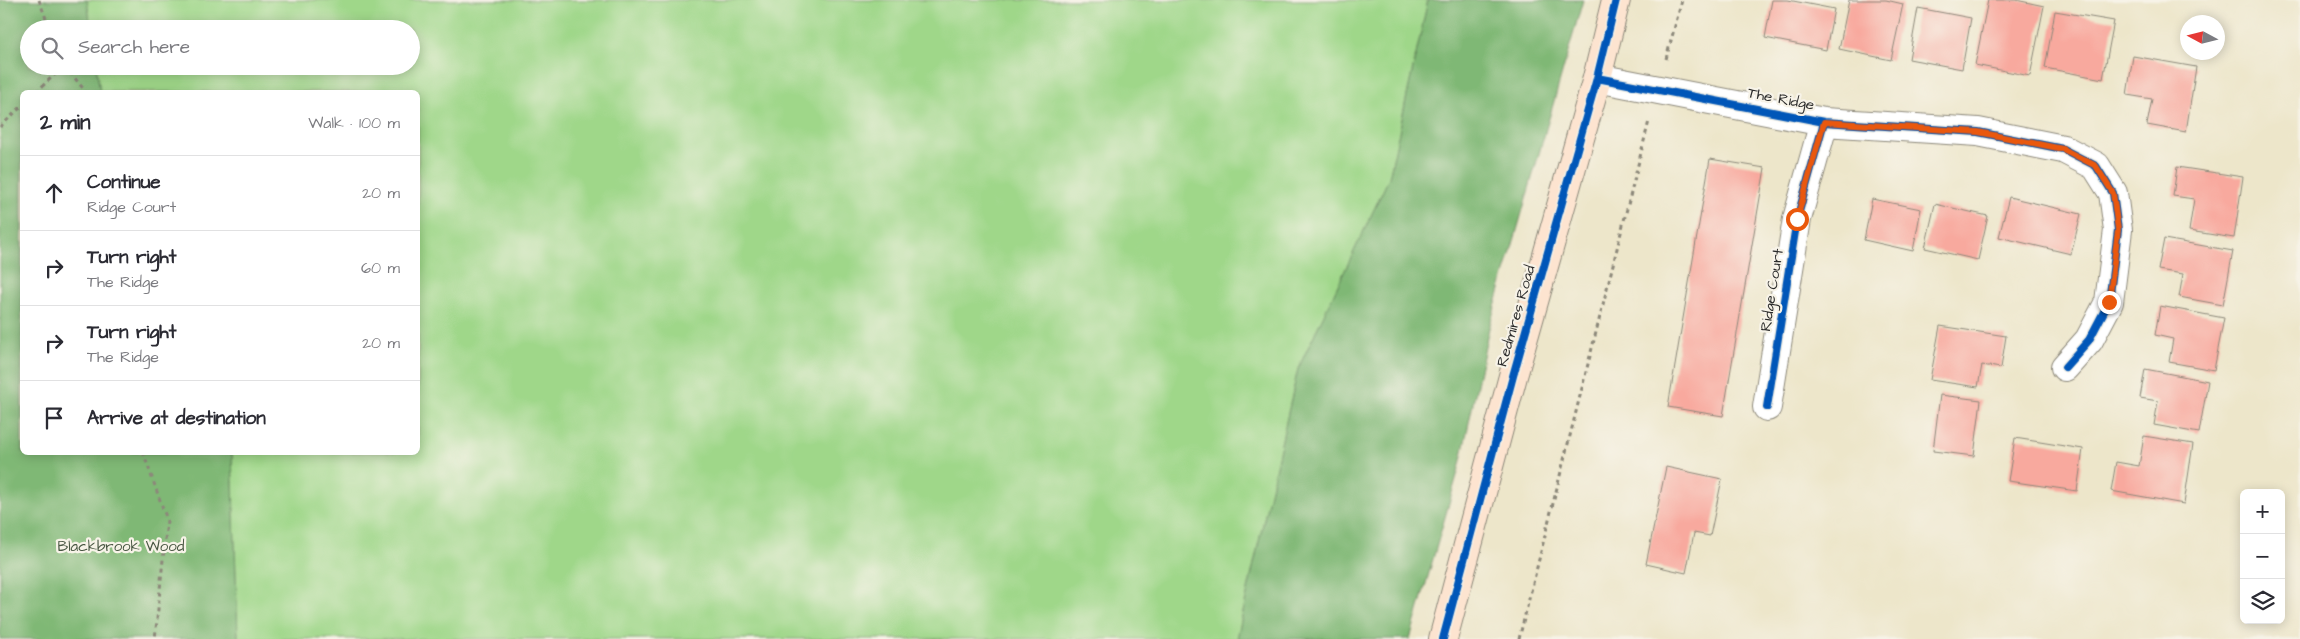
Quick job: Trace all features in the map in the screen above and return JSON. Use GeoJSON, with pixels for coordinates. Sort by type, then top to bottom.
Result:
{"type":"FeatureCollection","features":[{"type":"Feature","properties":{"kind":"street","name":"Redmires Road"},"geometry":{"type":"LineString","coordinates":[[1443,639],[1513,376],[1597,78],[1616,0]]}},
{"type":"Feature","properties":{"kind":"street","name":"The Ridge"},"geometry":{"type":"LineString","coordinates":[[1597,78],[1824,122],[1978,132],[2063,149],[2096,166],[2113,193],[2118,230],[2109,302],[2089,340],[2065,367]]}},
{"type":"Feature","properties":{"kind":"street","name":"Ridge Court"},"geometry":{"type":"LineString","coordinates":[[1767,407],[1797,219],[1824,122]]}},
{"type":"Feature","properties":{"kind":"path"},"geometry":{"type":"LineString","coordinates":[[39,0],[47,20]]}},
{"type":"Feature","properties":{"kind":"path"},"geometry":{"type":"LineString","coordinates":[[1519,639],[1657,90],[1682,0]]}},
{"type":"Feature","properties":{"kind":"path"},"geometry":{"type":"LineString","coordinates":[[38,90],[55,75]]}},
{"type":"Feature","properties":{"kind":"path"},"geometry":{"type":"LineString","coordinates":[[72,75],[84,90]]}},
{"type":"Feature","properties":{"kind":"path"},"geometry":{"type":"LineString","coordinates":[[0,127],[20,108]]}},
{"type":"Feature","properties":{"kind":"path"},"geometry":{"type":"LineString","coordinates":[[144,455],[167,520],[155,639]]}},
{"type":"Feature","properties":{"kind":"green space","name":"Blackbrook Wood"},"geometry":{"type":"Polygon","coordinates":[[[0,0],[87,0],[90,20],[20,20],[20,75],[97,75],[100,90],[20,90],[20,455],[232,455],[238,639],[0,639],[0,0]]]}},
{"type":"Feature","properties":{"kind":"green space"},"geometry":{"type":"Polygon","coordinates":[[[87,0],[1428,0],[1389,178],[1298,369],[1237,639],[238,639],[232,455],[420,455],[420,90],[100,90],[97,75],[420,75],[420,20],[90,20],[87,0]]]}},
{"type":"Feature","properties":{"kind":"green space"},"geometry":{"type":"Polygon","coordinates":[[[1428,0],[1583,0],[1489,328],[1460,465],[1410,639],[1237,639],[1298,369],[1389,178],[1428,0]]]}},
{"type":"Feature","properties":{"kind":"building"},"geometry":{"type":"Polygon","coordinates":[[[1772,0],[1788,0],[1834,9],[1826,50],[1765,38],[1772,0]]]}},
{"type":"Feature","properties":{"kind":"building"},"geometry":{"type":"Polygon","coordinates":[[[1849,0],[1886,0],[1903,4],[1891,60],[1839,49],[1849,0]]]}},
{"type":"Feature","properties":{"kind":"building"},"geometry":{"type":"Polygon","coordinates":[[[1988,0],[2016,0],[2044,6],[2030,76],[1975,65],[1988,0]]]}},
{"type":"Feature","properties":{"kind":"building"},"geometry":{"type":"Polygon","coordinates":[[[1918,8],[1971,18],[1962,69],[1909,59],[1918,8]]]}},
{"type":"Feature","properties":{"kind":"building"},"geometry":{"type":"Polygon","coordinates":[[[2055,11],[2114,21],[2103,79],[2045,68],[2055,11]]]}},
{"type":"Feature","properties":{"kind":"building"},"geometry":{"type":"Polygon","coordinates":[[[2133,56],[2196,67],[2186,132],[2147,125],[2152,99],[2127,95],[2133,56]]]}},
{"type":"Feature","properties":{"kind":"building"},"geometry":{"type":"Polygon","coordinates":[[[1710,159],[1765,168],[1723,416],[1668,407],[1710,159]]]}},
{"type":"Feature","properties":{"kind":"building"},"geometry":{"type":"Polygon","coordinates":[[[2177,167],[2243,177],[2234,238],[2189,231],[2194,199],[2173,196],[2177,167]]]}},
{"type":"Feature","properties":{"kind":"building"},"geometry":{"type":"Polygon","coordinates":[[[2009,197],[2081,214],[2071,254],[1999,237],[2009,197]]]}},
{"type":"Feature","properties":{"kind":"building"},"geometry":{"type":"Polygon","coordinates":[[[1872,199],[1921,209],[1913,251],[1864,240],[1872,199]]]}},
{"type":"Feature","properties":{"kind":"building"},"geometry":{"type":"Polygon","coordinates":[[[1935,204],[1988,216],[1978,260],[1925,248],[1935,204]]]}},
{"type":"Feature","properties":{"kind":"building"},"geometry":{"type":"Polygon","coordinates":[[[2164,239],[2233,251],[2223,305],[2179,297],[2183,274],[2158,270],[2164,239]]]}},
{"type":"Feature","properties":{"kind":"building"},"geometry":{"type":"Polygon","coordinates":[[[2160,306],[2224,318],[2214,370],[2169,362],[2173,339],[2155,335],[2160,306]]]}},
{"type":"Feature","properties":{"kind":"building"},"geometry":{"type":"Polygon","coordinates":[[[1940,326],[2006,336],[2001,368],[1982,365],[1978,387],[1930,380],[1940,326]]]}},
{"type":"Feature","properties":{"kind":"building"},"geometry":{"type":"Polygon","coordinates":[[[2145,369],[2208,381],[2199,433],[2154,425],[2158,401],[2140,398],[2145,369]]]}},
{"type":"Feature","properties":{"kind":"building"},"geometry":{"type":"Polygon","coordinates":[[[1940,395],[1981,400],[1974,456],[1933,451],[1940,395]]]}},
{"type":"Feature","properties":{"kind":"building"},"geometry":{"type":"Polygon","coordinates":[[[2144,436],[2193,444],[2184,504],[2111,491],[2116,462],[2139,466],[2144,436]]]}},
{"type":"Feature","properties":{"kind":"building"},"geometry":{"type":"Polygon","coordinates":[[[2015,438],[2083,449],[2077,491],[2008,481],[2015,438]]]}},
{"type":"Feature","properties":{"kind":"building"},"geometry":{"type":"Polygon","coordinates":[[[1666,467],[1722,479],[1710,536],[1694,533],[1686,573],[1646,564],[1666,467]]]}},
{"type":"Feature","properties":{"kind":"cycle path"},"geometry":{"type":"LineString","coordinates":[[1443,639],[1513,376],[1597,78],[1616,0]]}},
{"type":"Feature","properties":{"kind":"cycle path"},"geometry":{"type":"LineString","coordinates":[[1597,78],[1824,122],[1978,132],[2063,149],[2096,166],[2113,193],[2118,230],[2109,302],[2089,340],[2065,367]]}},
{"type":"Feature","properties":{"kind":"cycle path"},"geometry":{"type":"LineString","coordinates":[[1767,407],[1797,219],[1824,122]]}},
{"type":"Feature","properties":{"kind":"route"},"geometry":{"type":"LineString","coordinates":[[1797,219],[1824,122],[1978,132],[2063,149],[2096,166],[2113,193],[2118,230],[2109,302]]}}]}
